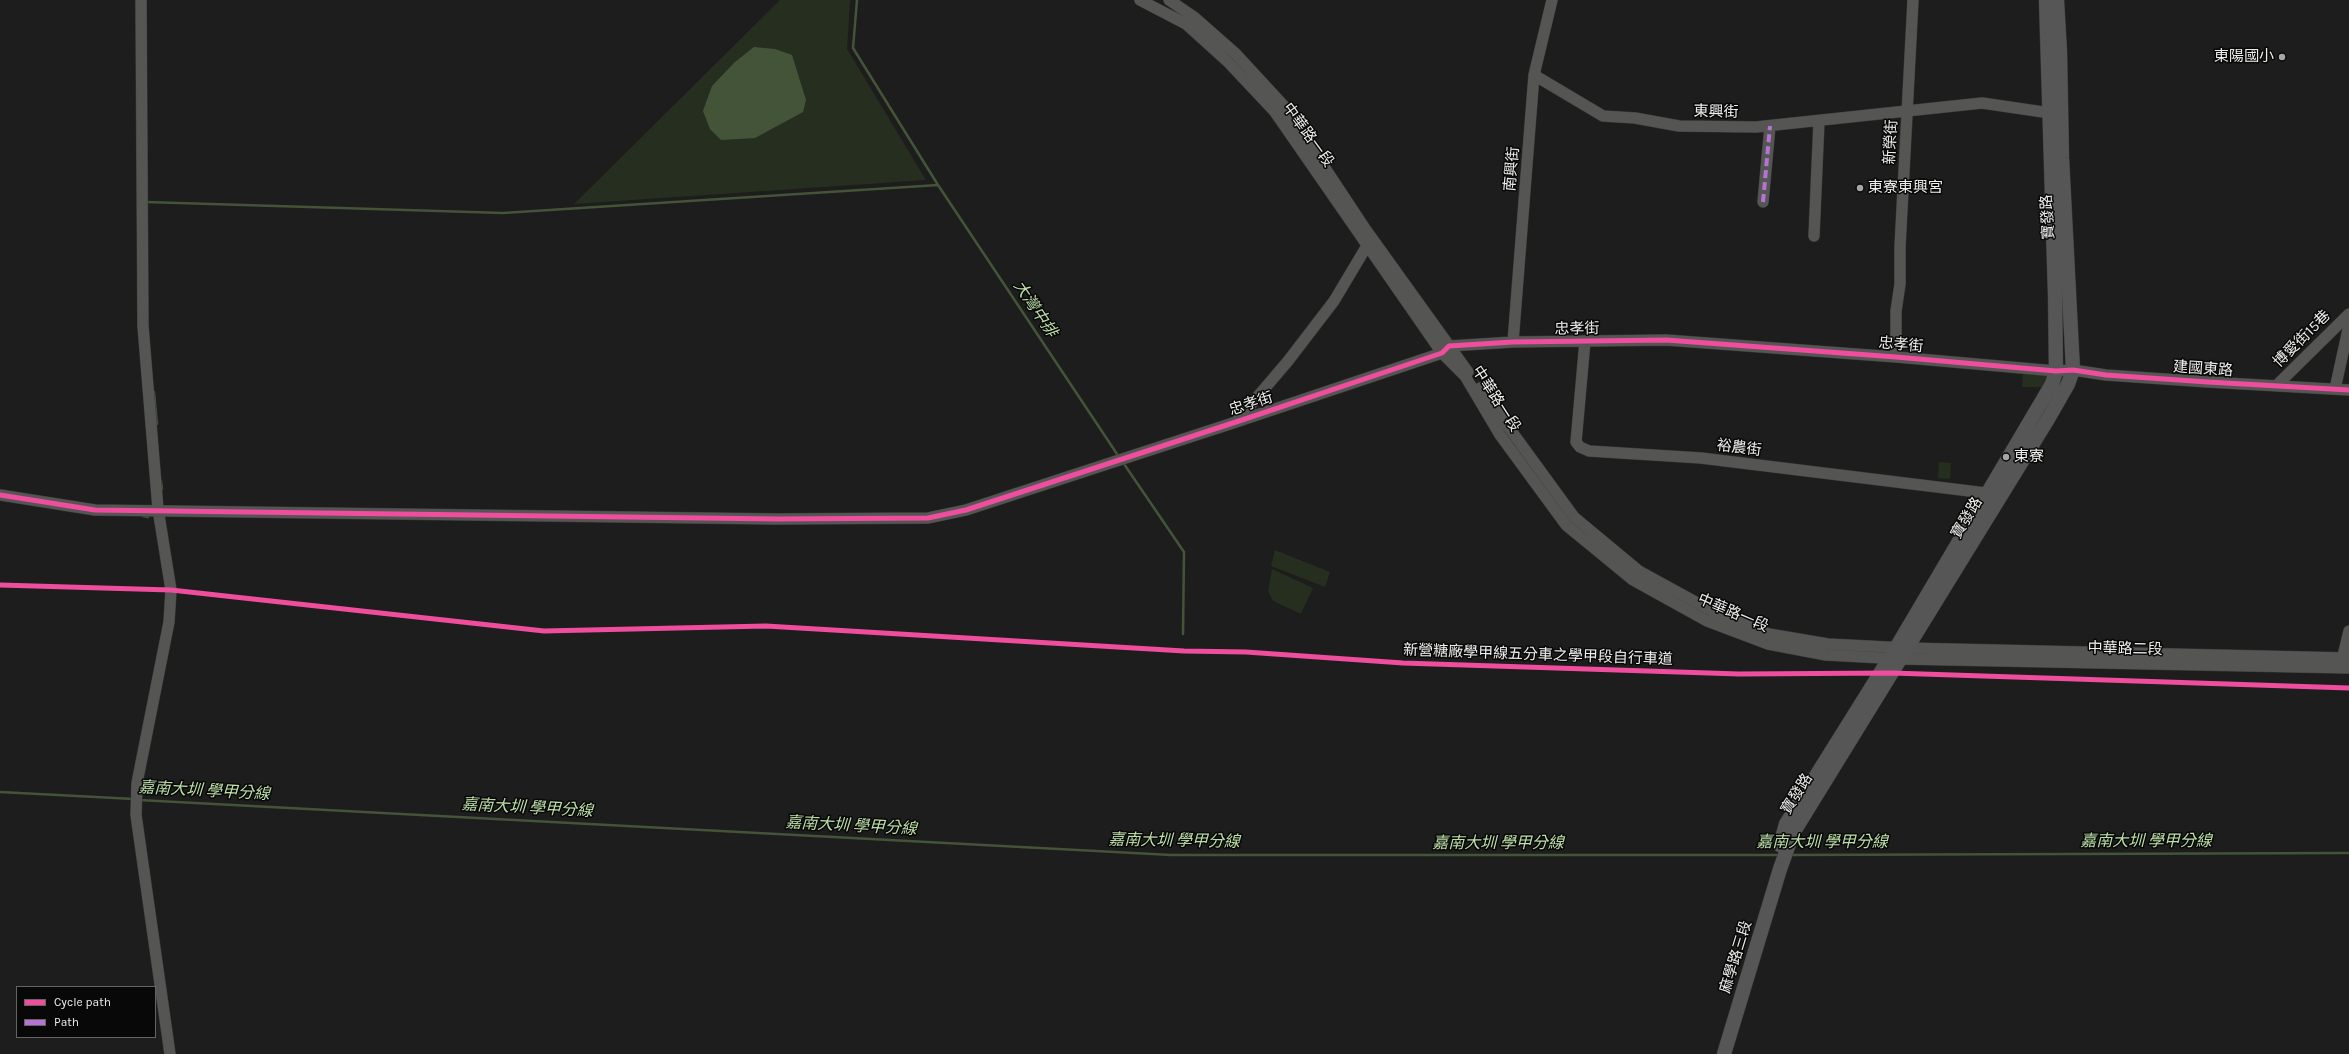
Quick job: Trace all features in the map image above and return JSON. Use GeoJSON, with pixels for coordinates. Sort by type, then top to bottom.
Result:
{"type":"FeatureCollection","features":[{"type":"Feature","properties":{"kind":"main road","name":"寶發路"},"geometry":{"type":"LineString","coordinates":[[1780,869],[1793,833],[1898,653],[1995,494],[2048,418],[2068,384],[2073,370],[2046,0]]}},
{"type":"Feature","properties":{"kind":"main road","name":"寶發路"},"geometry":{"type":"LineString","coordinates":[[1995,494],[2052,384],[2056,371],[2054,114],[2060,52],[2056,0]]}},
{"type":"Feature","properties":{"kind":"main road","name":"麻學路三段"},"geometry":{"type":"LineString","coordinates":[[1724,1054],[1780,869]]}},
{"type":"Feature","properties":{"kind":"street"},"geometry":{"type":"LineString","coordinates":[[142,0],[143,326],[158,509],[171,590],[169,622],[137,783],[136,815],[170,1054]]}},
{"type":"Feature","properties":{"kind":"street","name":"中華路一段"},"geometry":{"type":"LineString","coordinates":[[1140,0],[1186,24],[1228,62],[1275,112],[1368,244],[1446,350],[1574,517],[1639,571],[1712,611],[1769,634],[1828,644],[1898,653]]}},
{"type":"Feature","properties":{"kind":"street","name":"中華路一段"},"geometry":{"type":"LineString","coordinates":[[1169,0],[1179,3],[1236,54],[1284,106],[1446,350]]}},
{"type":"Feature","properties":{"kind":"street","name":"南興街"},"geometry":{"type":"LineString","coordinates":[[1513,342],[1534,75],[1552,0]]}},
{"type":"Feature","properties":{"kind":"street","name":"新榮街"},"geometry":{"type":"LineString","coordinates":[[1896,357],[1896,311],[1900,284],[1913,0]]}},
{"type":"Feature","properties":{"kind":"street"},"geometry":{"type":"LineString","coordinates":[[1179,3],[1186,24]]}},
{"type":"Feature","properties":{"kind":"street","name":"東興街"},"geometry":{"type":"LineString","coordinates":[[1534,75],[1603,116],[1635,118],[1679,126],[1756,128],[1982,103],[2054,114]]}},
{"type":"Feature","properties":{"kind":"street"},"geometry":{"type":"LineString","coordinates":[[1814,236],[1819,121]]}},
{"type":"Feature","properties":{"kind":"street"},"geometry":{"type":"LineString","coordinates":[[1763,202],[1770,126]]}},
{"type":"Feature","properties":{"kind":"street"},"geometry":{"type":"LineString","coordinates":[[1236,422],[1288,361],[1334,301],[1368,244]]}},
{"type":"Feature","properties":{"kind":"street","name":"博愛街15巷"},"geometry":{"type":"LineString","coordinates":[[2276,386],[2349,314]]}},
{"type":"Feature","properties":{"kind":"street"},"geometry":{"type":"LineString","coordinates":[[2335,389],[2349,325]]}},
{"type":"Feature","properties":{"kind":"street","name":"忠孝街"},"geometry":{"type":"LineString","coordinates":[[0,494],[95,510],[158,509],[674,517],[928,518],[966,510],[1118,461],[1446,350],[1513,342],[1666,340],[1896,357],[2056,371]]}},
{"type":"Feature","properties":{"kind":"street","name":"裕農街"},"geometry":{"type":"LineString","coordinates":[[1585,341],[1576,442],[1580,447],[1589,450],[1701,458],[1995,494]]}},
{"type":"Feature","properties":{"kind":"street","name":"建國東路"},"geometry":{"type":"LineString","coordinates":[[2056,371],[2073,370],[2106,375],[2349,390]]}},
{"type":"Feature","properties":{"kind":"street"},"geometry":{"type":"LineString","coordinates":[[2345,663],[2349,631]]}},
{"type":"Feature","properties":{"kind":"street","name":"中華路二段"},"geometry":{"type":"LineString","coordinates":[[1898,653],[2345,663]]}},
{"type":"Feature","properties":{"kind":"shaded area"},"geometry":{"type":"Polygon","coordinates":[[[780,0],[850,0],[847,49],[926,180],[574,204],[780,0]]]}},
{"type":"Feature","properties":{"kind":"shaded area"},"geometry":{"type":"Polygon","coordinates":[[[754,47],[775,49],[792,55],[806,100],[803,112],[755,138],[721,140],[710,129],[703,111],[712,86],[735,62],[754,47]]]}},
{"type":"Feature","properties":{"kind":"shaded area"},"geometry":{"type":"Polygon","coordinates":[[[2023,371],[2050,374],[2042,387],[2022,387],[2023,371]]]}},
{"type":"Feature","properties":{"kind":"shaded area"},"geometry":{"type":"Polygon","coordinates":[[[1939,462],[1951,463],[1950,479],[1938,478],[1939,462]]]}},
{"type":"Feature","properties":{"kind":"shaded area"},"geometry":{"type":"Polygon","coordinates":[[[1275,550],[1330,572],[1325,587],[1271,566],[1275,550]]]}},
{"type":"Feature","properties":{"kind":"shaded area"},"geometry":{"type":"Polygon","coordinates":[[[1272,569],[1313,588],[1301,614],[1273,601],[1268,591],[1272,569]]]}},
{"type":"Feature","properties":{"kind":"waterway","name":"大灣中排"},"geometry":{"type":"LineString","coordinates":[[857,0],[853,48],[938,185],[1119,457]]}},
{"type":"Feature","properties":{"kind":"waterway"},"geometry":{"type":"LineString","coordinates":[[146,202],[503,213],[938,185]]}},
{"type":"Feature","properties":{"kind":"waterway"},"geometry":{"type":"LineString","coordinates":[[154,392],[157,424]]}},
{"type":"Feature","properties":{"kind":"waterway","name":"大灣中排"},"geometry":{"type":"LineString","coordinates":[[1122,461],[1184,552],[1183,634]]}},
{"type":"Feature","properties":{"kind":"waterway"},"geometry":{"type":"LineString","coordinates":[[161,481],[162,489]]}},
{"type":"Feature","properties":{"kind":"waterway"},"geometry":{"type":"LineString","coordinates":[[143,516],[148,517]]}},
{"type":"Feature","properties":{"kind":"waterway","name":"嘉南大圳 學甲分線"},"geometry":{"type":"LineString","coordinates":[[0,792],[134,799]]}},
{"type":"Feature","properties":{"kind":"waterway","name":"嘉南大圳 學甲分線"},"geometry":{"type":"LineString","coordinates":[[139,800],[1171,855],[1781,855]]}},
{"type":"Feature","properties":{"kind":"waterway","name":"嘉南大圳 學甲分線"},"geometry":{"type":"LineString","coordinates":[[1790,855],[2349,853]]}},
{"type":"Feature","properties":{"kind":"marked path"},"geometry":{"type":"LineString","coordinates":[[1763,202],[1770,126]]}},
{"type":"Feature","properties":{"kind":"cycle path"},"geometry":{"type":"LineString","coordinates":[[0,495],[95,510],[777,519],[928,518],[966,510],[1236,422],[1442,353],[1449,346],[1513,342],[1666,340],[1896,357],[2056,371],[2073,370],[2106,375],[2349,390]]}},
{"type":"Feature","properties":{"kind":"cycle path","name":"新營糖廠學甲線五分車之學甲段自行車道"},"geometry":{"type":"LineString","coordinates":[[0,585],[171,590],[544,631],[766,626],[1184,651],[1246,652],[1403,663],[1739,674],[1892,673],[2349,688]]}},
{"type":"Feature","properties":{"kind":"place","name":"東陽國小"},"geometry":{"type":"Point","coordinates":[2282,57]}},
{"type":"Feature","properties":{"kind":"place","name":"東寮東興宮"},"geometry":{"type":"Point","coordinates":[1860,188]}},
{"type":"Feature","properties":{"kind":"place","name":"東寮"},"geometry":{"type":"Point","coordinates":[2006,457]}}]}
